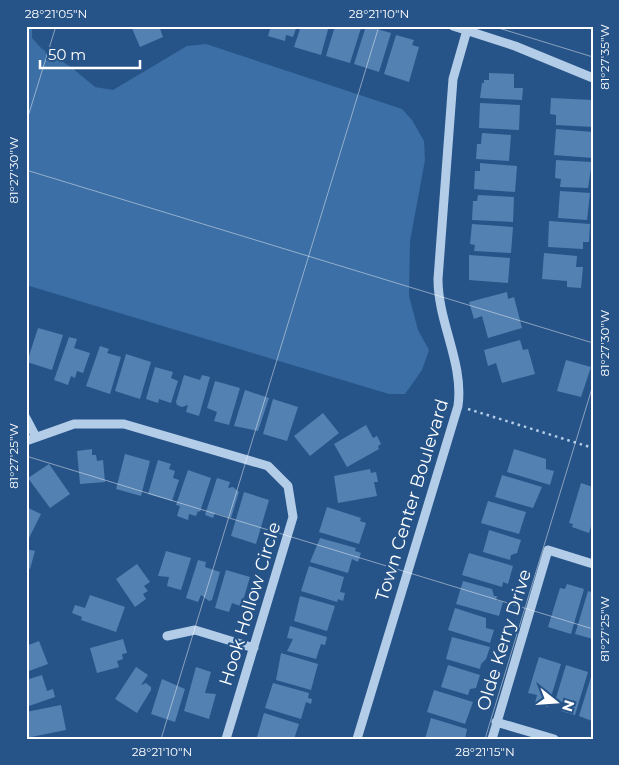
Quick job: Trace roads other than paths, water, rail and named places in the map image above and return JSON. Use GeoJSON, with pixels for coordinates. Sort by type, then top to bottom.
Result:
{"type":"FeatureCollection","features":[{"type":"Feature","properties":{"kind":"street"},"geometry":{"type":"LineString","coordinates":[[453,26],[515,46],[593,78]]}},
{"type":"Feature","properties":{"kind":"street","name":"Town Center Boulevard"},"geometry":{"type":"LineString","coordinates":[[357,739],[458,406],[460,381],[438,301],[438,279],[454,79],[467,30]]}},
{"type":"Feature","properties":{"kind":"street"},"geometry":{"type":"LineString","coordinates":[[26,418],[36,437]]}},
{"type":"Feature","properties":{"kind":"street","name":"Hook Hollow Circle"},"geometry":{"type":"LineString","coordinates":[[26,441],[74,424],[124,424],[268,466],[288,486],[293,517],[226,739]]}},
{"type":"Feature","properties":{"kind":"street","name":"Olde Kerry Drive"},"geometry":{"type":"LineString","coordinates":[[492,739],[548,550],[593,564]]}},
{"type":"Feature","properties":{"kind":"street"},"geometry":{"type":"LineString","coordinates":[[167,636],[195,630],[254,648]]}},
{"type":"Feature","properties":{"kind":"street"},"geometry":{"type":"LineString","coordinates":[[496,722],[554,739]]}}]}
